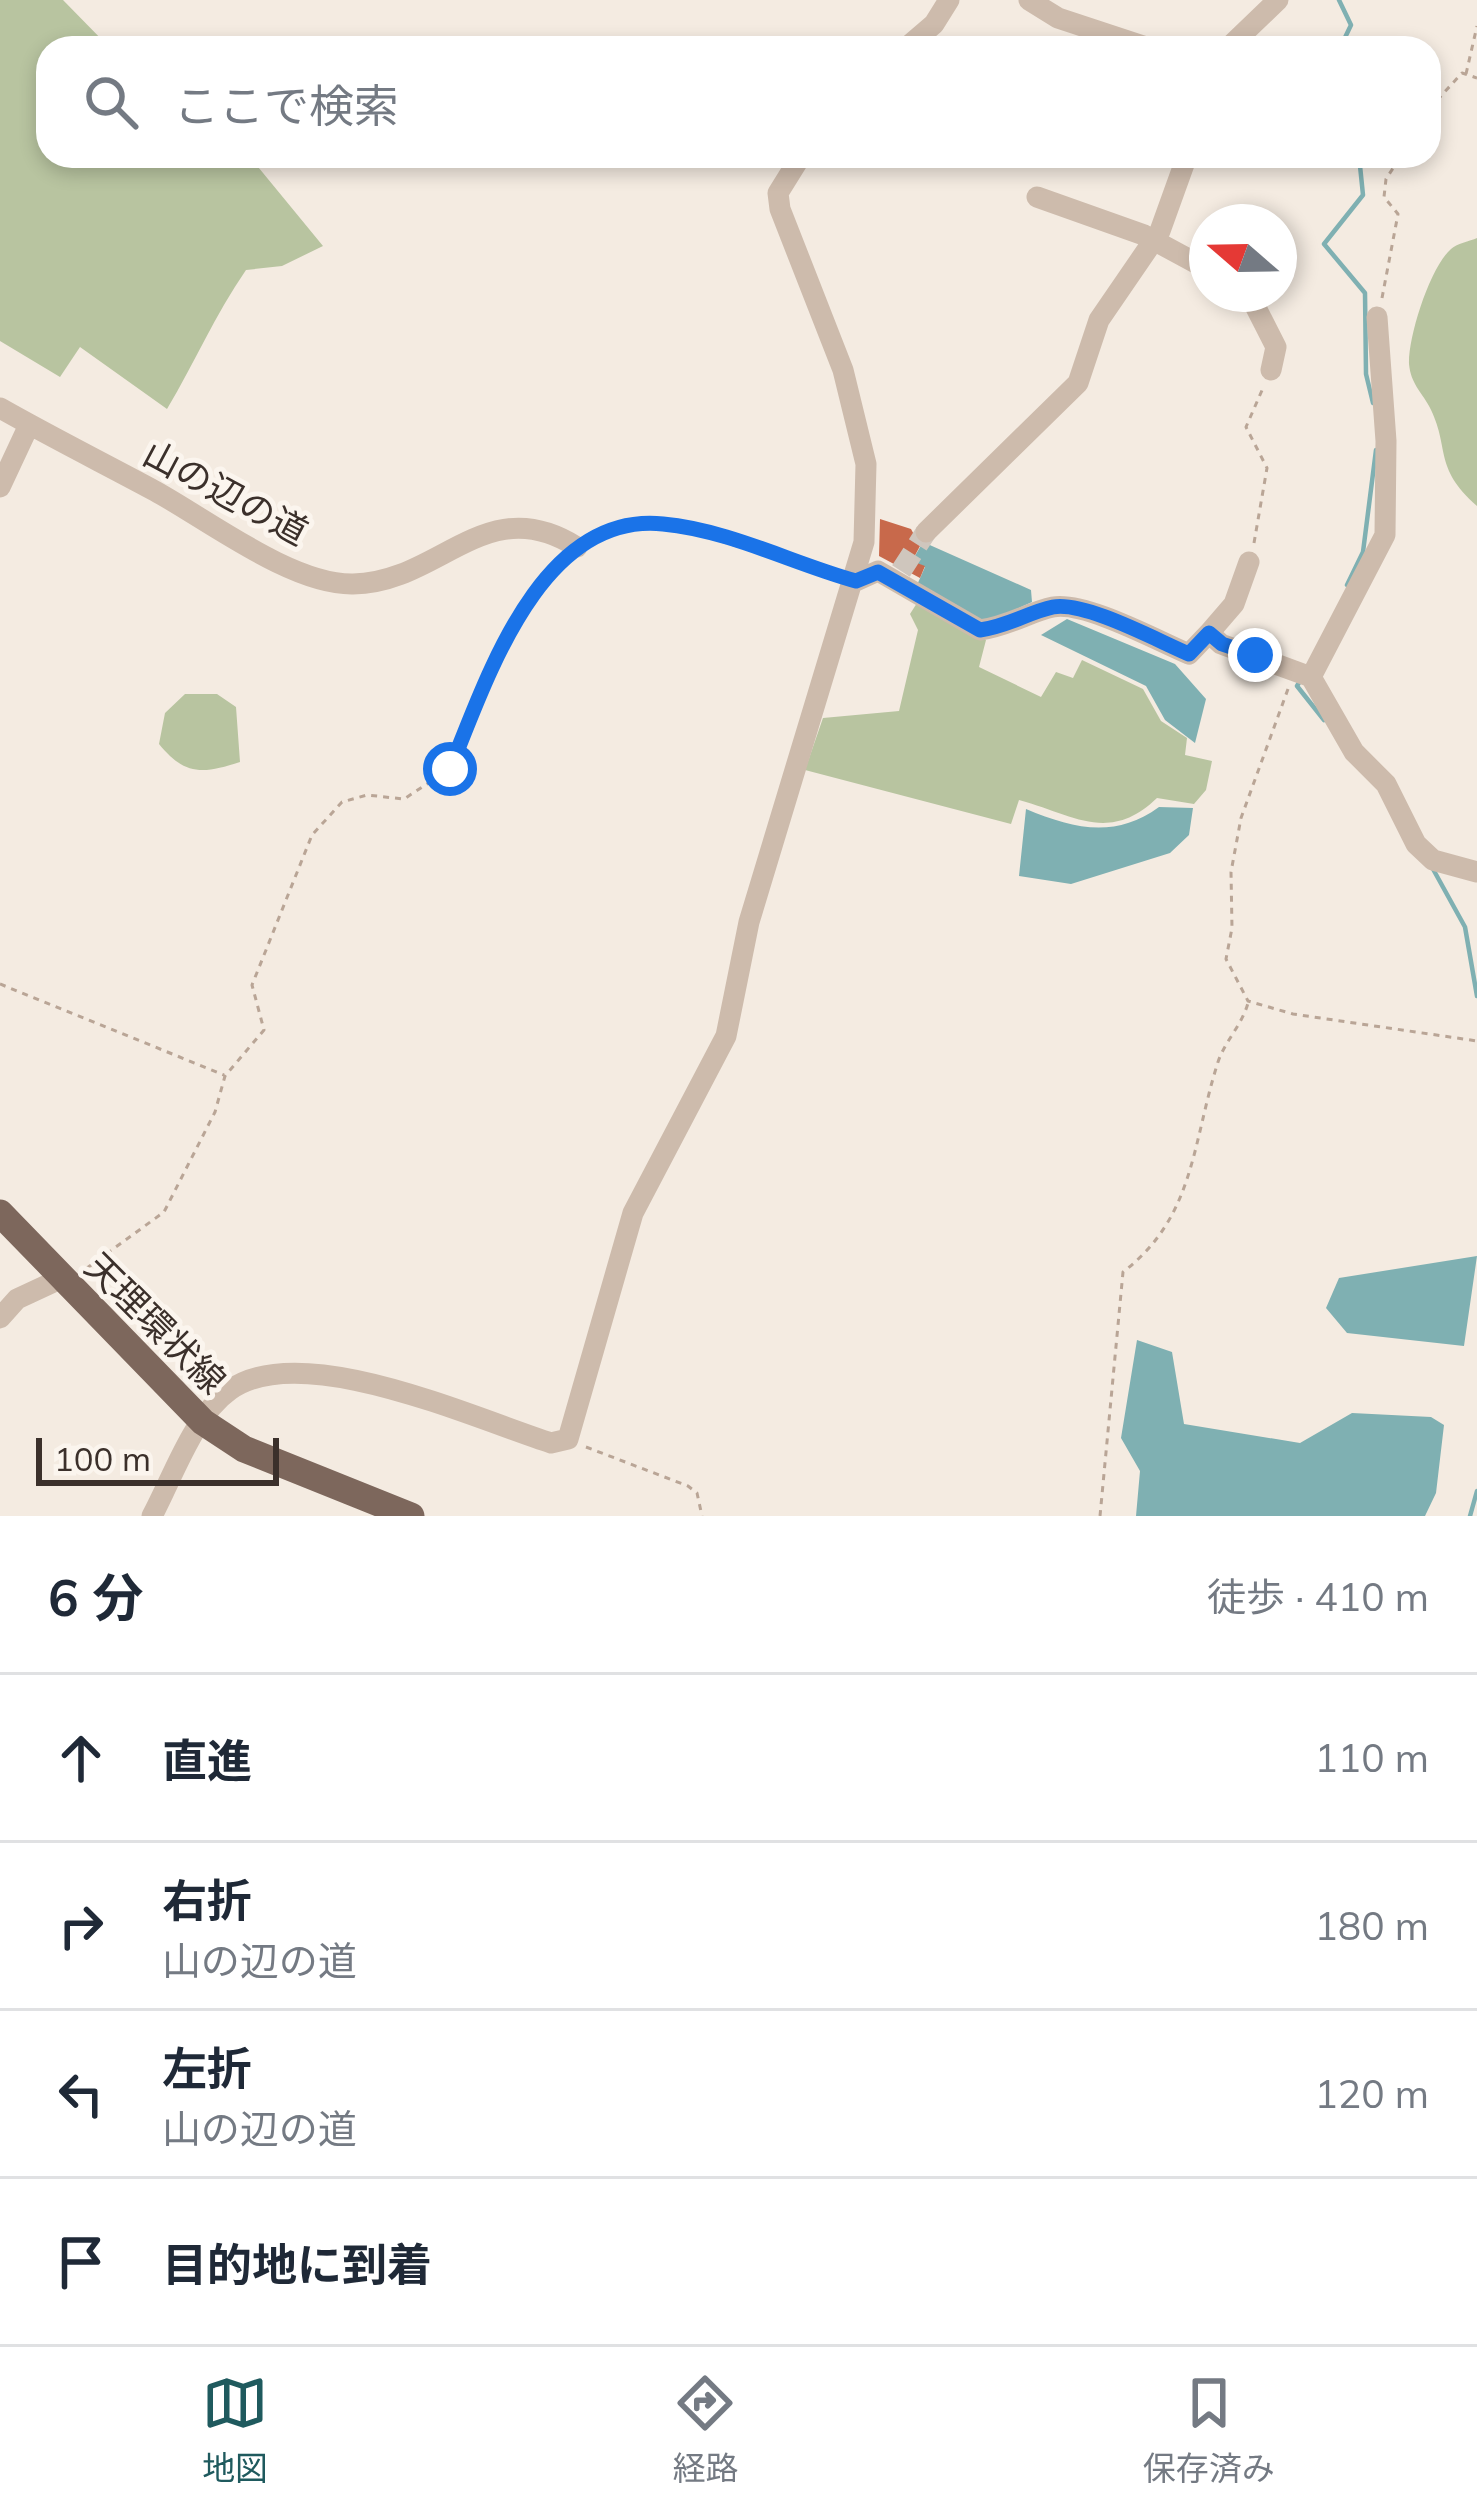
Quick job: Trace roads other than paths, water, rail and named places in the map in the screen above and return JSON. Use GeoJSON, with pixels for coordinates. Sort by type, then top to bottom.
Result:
{"type":"FeatureCollection","features":[{"type":"Feature","properties":{"kind":"main road","name":"天理環状線"},"geometry":{"type":"LineString","coordinates":[[0,1213],[202,1422],[244,1449],[411,1516]]}},
{"type":"Feature","properties":{"kind":"street"},"geometry":{"type":"LineString","coordinates":[[920,36],[949,0]]}},
{"type":"Feature","properties":{"kind":"street"},"geometry":{"type":"LineString","coordinates":[[1029,0],[1058,18],[1113,36]]}},
{"type":"Feature","properties":{"kind":"street"},"geometry":{"type":"LineString","coordinates":[[1240,36],[1278,0]]}},
{"type":"Feature","properties":{"kind":"street"},"geometry":{"type":"LineString","coordinates":[[152,1516],[202,1422],[229,1390],[278,1370],[307,1369],[551,1443],[568,1439],[632,1213],[726,1036],[749,922],[856,581],[864,542],[866,464],[843,370],[780,209],[778,193],[794,168]]}},
{"type":"Feature","properties":{"kind":"street"},"geometry":{"type":"LineString","coordinates":[[926,532],[1078,383],[1099,320],[1154,242],[1182,168]]}},
{"type":"Feature","properties":{"kind":"street"},"geometry":{"type":"LineString","coordinates":[[1037,197],[1189,260]]}},
{"type":"Feature","properties":{"kind":"street"},"geometry":{"type":"LineString","coordinates":[[1259,312],[1276,347],[1271,370]]}},
{"type":"Feature","properties":{"kind":"street"},"geometry":{"type":"LineString","coordinates":[[1302,673],[1385,535],[1386,442],[1376,316]]}},
{"type":"Feature","properties":{"kind":"street","name":"山の辺の道"},"geometry":{"type":"LineString","coordinates":[[0,408],[262,554],[332,583],[364,584],[514,524],[543,530],[577,547]]}},
{"type":"Feature","properties":{"kind":"street"},"geometry":{"type":"LineString","coordinates":[[0,487],[29,425]]}},
{"type":"Feature","properties":{"kind":"street"},"geometry":{"type":"LineString","coordinates":[[856,581],[878,572],[898,574],[980,630],[1023,622],[1054,607],[1080,610],[1189,654],[1234,604],[1249,562]]}},
{"type":"Feature","properties":{"kind":"street"},"geometry":{"type":"LineString","coordinates":[[1209,633],[1222,644],[1302,673],[1354,752],[1386,784],[1416,844],[1433,860],[1477,872]]}},
{"type":"Feature","properties":{"kind":"street"},"geometry":{"type":"LineString","coordinates":[[0,1318],[17,1299],[60,1279]]}},
{"type":"Feature","properties":{"kind":"water"},"geometry":{"type":"Polygon","coordinates":[[[923,542],[1031,590],[1032,602],[981,625],[917,585],[925,567],[912,561],[923,542]]]}},
{"type":"Feature","properties":{"kind":"water"},"geometry":{"type":"Polygon","coordinates":[[[1067,619],[1175,664],[1206,699],[1195,743],[1165,720],[1146,686],[1041,635],[1067,619]]]}},
{"type":"Feature","properties":{"kind":"water"},"geometry":{"type":"Polygon","coordinates":[[[1159,807],[1193,808],[1189,835],[1170,853],[1071,884],[1019,876],[1026,809],[1094,828],[1126,824],[1159,807]]]}},
{"type":"Feature","properties":{"kind":"water"},"geometry":{"type":"Polygon","coordinates":[[[1477,1256],[1464,1346],[1347,1333],[1326,1308],[1339,1278],[1477,1256]]]}},
{"type":"Feature","properties":{"kind":"water"},"geometry":{"type":"Polygon","coordinates":[[[1137,1340],[1172,1352],[1184,1424],[1300,1443],[1352,1413],[1431,1417],[1444,1425],[1436,1493],[1425,1516],[1136,1516],[1140,1471],[1121,1438],[1137,1340]]]}},
{"type":"Feature","properties":{"kind":"waterway"},"geometry":{"type":"LineString","coordinates":[[1339,0],[1351,25],[1346,36]]}},
{"type":"Feature","properties":{"kind":"waterway"},"geometry":{"type":"LineString","coordinates":[[1360,168],[1363,195],[1324,244],[1365,293],[1366,374],[1373,403]]}},
{"type":"Feature","properties":{"kind":"waterway"},"geometry":{"type":"LineString","coordinates":[[1347,585],[1363,552],[1376,450]]}},
{"type":"Feature","properties":{"kind":"waterway"},"geometry":{"type":"LineString","coordinates":[[1300,681],[1297,686],[1324,720]]}},
{"type":"Feature","properties":{"kind":"waterway"},"geometry":{"type":"LineString","coordinates":[[1433,869],[1465,927],[1477,996]]}},
{"type":"Feature","properties":{"kind":"waterway"},"geometry":{"type":"LineString","coordinates":[[1470,1516],[1477,1491]]}},
{"type":"Feature","properties":{"kind":"tunnel"},"geometry":{"type":"LineString","coordinates":[[901,571],[926,532]]}}]}
